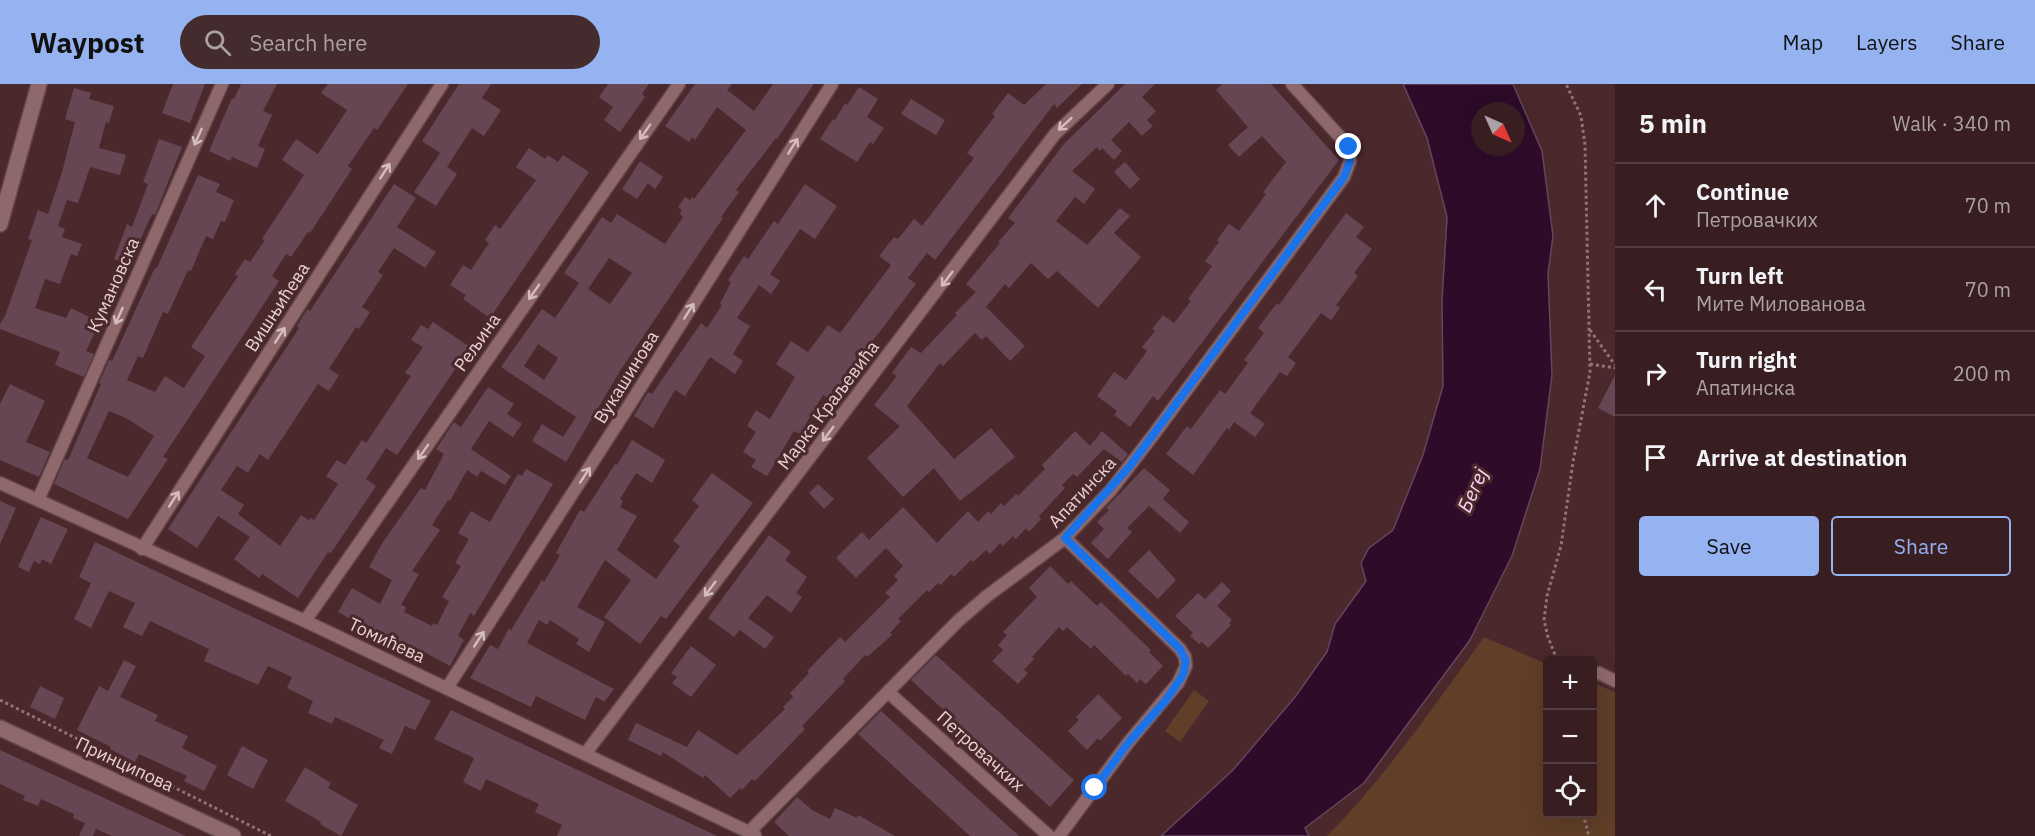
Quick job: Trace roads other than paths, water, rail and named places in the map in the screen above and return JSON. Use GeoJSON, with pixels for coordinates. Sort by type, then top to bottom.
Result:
{"type":"FeatureCollection","features":[{"type":"Feature","properties":{"kind":"street"},"geometry":{"type":"LineString","coordinates":[[0,224],[39,84]]}},
{"type":"Feature","properties":{"kind":"street","name":"Кумановска"},"geometry":{"type":"LineString","coordinates":[[38,500],[222,84]]}},
{"type":"Feature","properties":{"kind":"street","name":"Вишњићева"},"geometry":{"type":"LineString","coordinates":[[142,549],[441,84]]}},
{"type":"Feature","properties":{"kind":"street","name":"Рељина"},"geometry":{"type":"LineString","coordinates":[[305,621],[679,84]]}},
{"type":"Feature","properties":{"kind":"street","name":"Вукашинова"},"geometry":{"type":"LineString","coordinates":[[447,688],[832,84]]}},
{"type":"Feature","properties":{"kind":"street","name":"Марка Краљевића"},"geometry":{"type":"LineString","coordinates":[[585,754],[1055,134],[1108,84]]}},
{"type":"Feature","properties":{"kind":"street","name":"Апатинска"},"geometry":{"type":"LineString","coordinates":[[752,834],[965,615],[1065,538],[1130,466],[1344,177],[1350,161],[1349,147],[1292,84]]}},
{"type":"Feature","properties":{"kind":"street","name":"Томићева"},"geometry":{"type":"LineString","coordinates":[[0,483],[305,621],[752,834]]}},
{"type":"Feature","properties":{"kind":"street"},"geometry":{"type":"LineString","coordinates":[[1059,836],[1128,743],[1178,683],[1186,666],[1183,653],[1065,538]]}},
{"type":"Feature","properties":{"kind":"street"},"geometry":{"type":"LineString","coordinates":[[1599,673],[1615,681]]}},
{"type":"Feature","properties":{"kind":"street","name":"Петровачких"},"geometry":{"type":"LineString","coordinates":[[888,692],[1049,836]]}},
{"type":"Feature","properties":{"kind":"street","name":"Принципова"},"geometry":{"type":"LineString","coordinates":[[0,728],[233,836]]}},
{"type":"Feature","properties":{"kind":"water","name":"Бегеј"},"geometry":{"type":"Polygon","coordinates":[[[1403,84],[1513,84],[1521,102],[1471,102],[1471,156],[1525,156],[1525,112],[1542,151],[1553,236],[1548,274],[1552,375],[1540,469],[1512,556],[1470,640],[1364,783],[1305,828],[1309,836],[1161,836],[1233,770],[1295,697],[1327,652],[1335,624],[1366,581],[1361,563],[1369,548],[1393,530],[1423,455],[1443,386],[1442,301],[1447,217],[1427,138],[1403,84]]]}}]}
